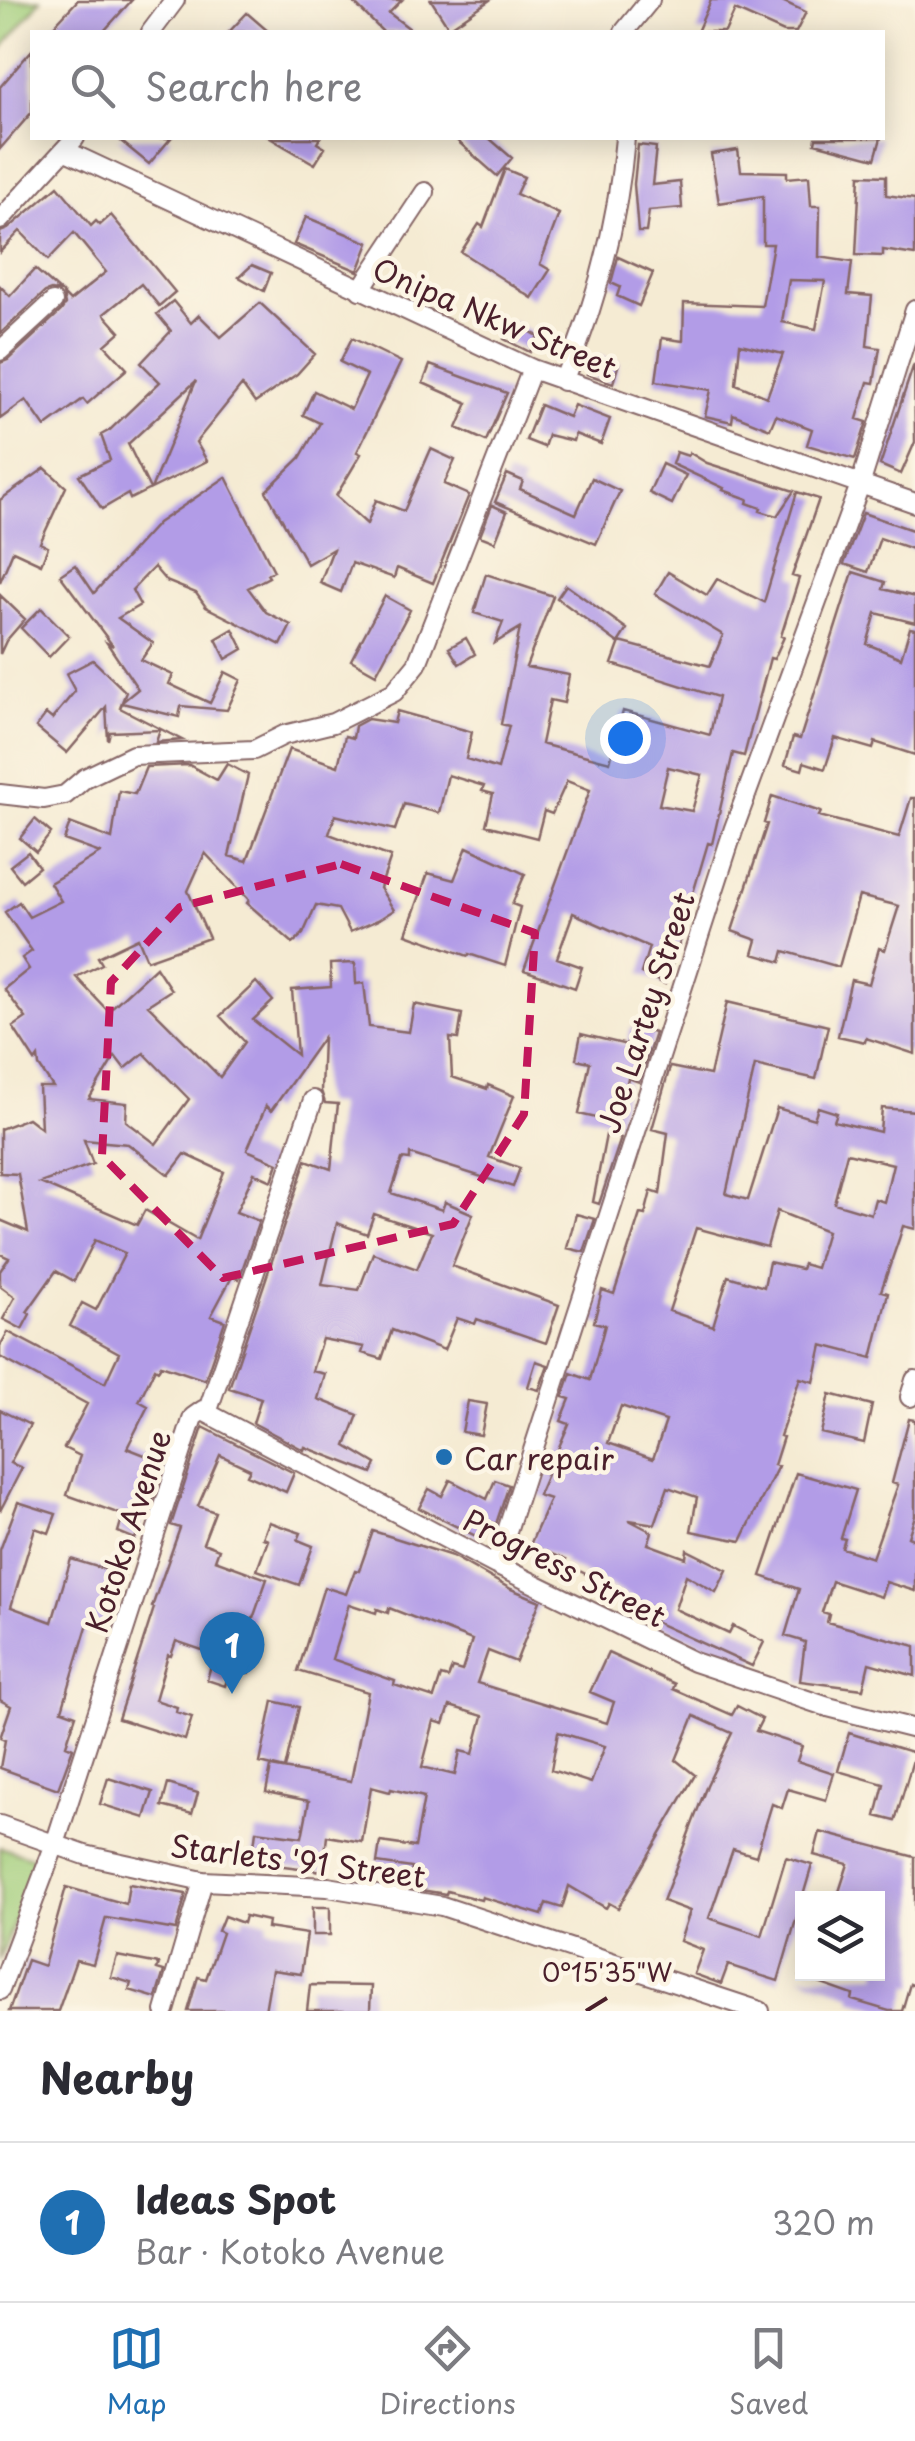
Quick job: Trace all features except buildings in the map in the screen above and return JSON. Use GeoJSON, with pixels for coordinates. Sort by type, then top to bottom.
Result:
{"type":"FeatureCollection","features":[{"type":"Feature","properties":{"kind":"street"},"geometry":{"type":"LineString","coordinates":[[152,30],[174,0]]}},
{"type":"Feature","properties":{"kind":"street"},"geometry":{"type":"LineString","coordinates":[[626,30],[650,0]]}},
{"type":"Feature","properties":{"kind":"street"},"geometry":{"type":"LineString","coordinates":[[563,381],[588,322],[600,276],[621,189],[625,140]]}},
{"type":"Feature","properties":{"kind":"street"},"geometry":{"type":"LineString","coordinates":[[0,220],[71,144]]}},
{"type":"Feature","properties":{"kind":"street","name":"Onipa Nkw Street"},"geometry":{"type":"LineString","coordinates":[[71,144],[360,290],[532,370],[915,503]]}},
{"type":"Feature","properties":{"kind":"street"},"geometry":{"type":"LineString","coordinates":[[360,290],[425,192]]}},
{"type":"Feature","properties":{"kind":"street"},"geometry":{"type":"LineString","coordinates":[[0,350],[54,302]]}},
{"type":"Feature","properties":{"kind":"street","name":"Joe Lartey Street"},"geometry":{"type":"LineString","coordinates":[[496,1565],[734,828],[861,482],[915,310]]}},
{"type":"Feature","properties":{"kind":"street"},"geometry":{"type":"LineString","coordinates":[[0,794],[44,798],[65,795],[85,778],[133,755],[254,750],[284,735],[332,724],[394,692],[418,664],[532,370]]}},
{"type":"Feature","properties":{"kind":"street","name":"Kotoko Avenue"},"geometry":{"type":"LineString","coordinates":[[0,1990],[55,1844],[194,1417],[204,1410],[207,1413],[313,1100]]}},
{"type":"Feature","properties":{"kind":"street","name":"Progress Street"},"geometry":{"type":"LineString","coordinates":[[207,1413],[496,1565],[694,1662],[828,1706],[915,1729]]}},
{"type":"Feature","properties":{"kind":"street","name":"Starlets '91 Street"},"geometry":{"type":"LineString","coordinates":[[0,1825],[85,1854],[204,1880],[328,1886],[442,1906],[760,2011]]}},
{"type":"Feature","properties":{"kind":"street"},"geometry":{"type":"LineString","coordinates":[[166,2011],[204,1880]]}},
{"type":"Feature","properties":{"kind":"highlighted area"},"geometry":{"type":"Polygon","coordinates":[[[341,864],[535,933],[524,1114],[453,1224],[223,1278],[102,1156],[111,982],[180,907],[341,864]]]}},
{"type":"Feature","properties":{"kind":"green space"},"geometry":{"type":"Polygon","coordinates":[[[0,0],[41,0],[0,51],[0,0]]]}},
{"type":"Feature","properties":{"kind":"green space"},"geometry":{"type":"Polygon","coordinates":[[[0,1847],[37,1859],[0,1961],[0,1847]]]}},
{"type":"Feature","properties":{"kind":"place","name":"Car repair"},"geometry":{"type":"Point","coordinates":[444,1457]}},
{"type":"Feature","properties":{"kind":"place","name":"Ideas Spot"},"geometry":{"type":"Point","coordinates":[232,1694]}}]}
